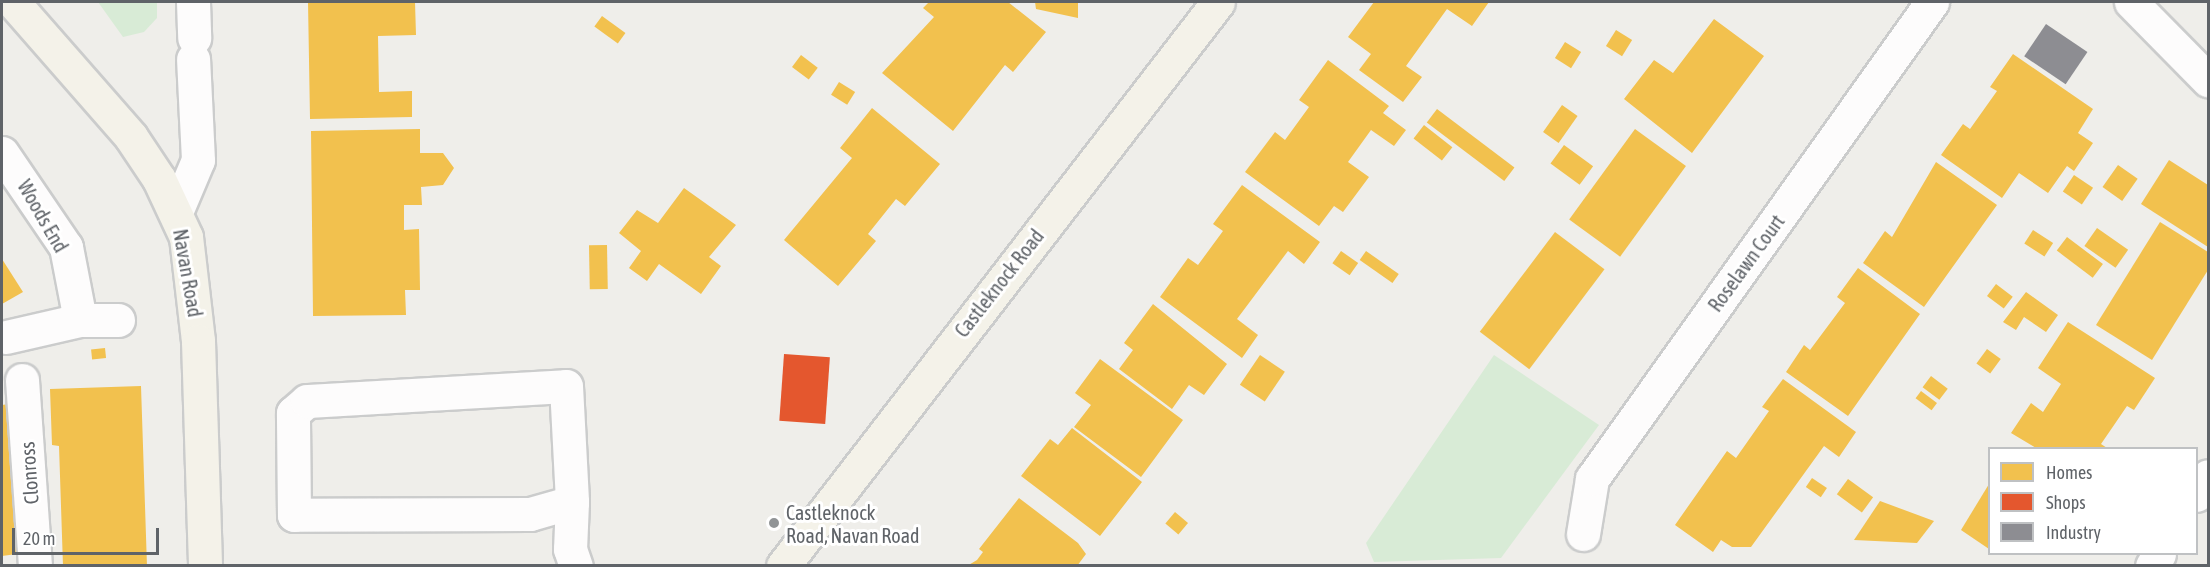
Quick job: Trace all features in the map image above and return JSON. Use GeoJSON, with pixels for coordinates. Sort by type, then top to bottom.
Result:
{"type":"FeatureCollection","features":[{"type":"Feature","properties":{"kind":"main road","name":"Navan Road"},"geometry":{"type":"LineString","coordinates":[[13,2],[130,137],[177,212],[195,296],[205,566]]}},
{"type":"Feature","properties":{"kind":"main road","name":"Castleknock Road"},"geometry":{"type":"LineString","coordinates":[[783,566],[1218,2]]}},
{"type":"Feature","properties":{"kind":"street"},"geometry":{"type":"LineString","coordinates":[[177,212],[198,160],[193,2]]}},
{"type":"Feature","properties":{"kind":"street","name":"Roselawn Court"},"geometry":{"type":"LineString","coordinates":[[1583,534],[1592,479],[1932,2]]}},
{"type":"Feature","properties":{"kind":"street"},"geometry":{"type":"LineString","coordinates":[[2131,2],[2208,80]]}},
{"type":"Feature","properties":{"kind":"street","name":"Woods End"},"geometry":{"type":"LineString","coordinates":[[2,153],[66,247],[80,320]]}},
{"type":"Feature","properties":{"kind":"street"},"geometry":{"type":"LineString","coordinates":[[6,336],[80,320],[118,320]]}},
{"type":"Feature","properties":{"kind":"street","name":"Clonross"},"geometry":{"type":"LineString","coordinates":[[22,380],[35,566]]}},
{"type":"Feature","properties":{"kind":"street"},"geometry":{"type":"LineString","coordinates":[[572,502],[530,514],[294,515],[290,425],[293,412],[308,401],[566,386],[572,502],[570,549],[576,566]]}},
{"type":"Feature","properties":{"kind":"street"},"geometry":{"type":"LineString","coordinates":[[2198,492],[2208,476]]}},
{"type":"Feature","properties":{"kind":"green space"},"geometry":{"type":"Polygon","coordinates":[[[98,2],[157,2],[157,18],[144,32],[123,37],[98,2]]]}},
{"type":"Feature","properties":{"kind":"green space"},"geometry":{"type":"Polygon","coordinates":[[[1494,355],[1599,425],[1501,558],[1374,562],[1366,543],[1494,355]]]}},
{"type":"Feature","properties":{"kind":"building: Homes"},"geometry":{"type":"Polygon","coordinates":[[[308,2],[415,2],[416,35],[378,36],[379,92],[412,91],[412,117],[310,119],[308,2]]]}},
{"type":"Feature","properties":{"kind":"building: Homes"},"geometry":{"type":"Polygon","coordinates":[[[929,2],[1008,2],[1046,32],[1013,72],[1005,65],[953,131],[882,73],[934,17],[923,8],[929,2]]]}},
{"type":"Feature","properties":{"kind":"building: Homes"},"geometry":{"type":"Polygon","coordinates":[[[1035,2],[1078,2],[1078,18],[1036,9],[1035,2]]]}},
{"type":"Feature","properties":{"kind":"building: Homes"},"geometry":{"type":"Polygon","coordinates":[[[1374,2],[1489,2],[1472,26],[1447,9],[1406,66],[1422,77],[1403,102],[1359,70],[1371,54],[1348,37],[1374,2]]]}},
{"type":"Feature","properties":{"kind":"building: Homes"},"geometry":{"type":"Polygon","coordinates":[[[602,16],[625,33],[618,44],[594,27],[602,16]]]}},
{"type":"Feature","properties":{"kind":"building: Homes"},"geometry":{"type":"Polygon","coordinates":[[[1714,19],[1764,56],[1692,153],[1624,99],[1654,60],[1673,73],[1714,19]]]}},
{"type":"Feature","properties":{"kind":"building: Homes"},"geometry":{"type":"Polygon","coordinates":[[[1616,30],[1632,40],[1622,56],[1606,46],[1616,30]]]}},
{"type":"Feature","properties":{"kind":"building: Homes"},"geometry":{"type":"Polygon","coordinates":[[[1565,42],[1581,52],[1571,68],[1555,58],[1565,42]]]}},
{"type":"Feature","properties":{"kind":"building: Homes"},"geometry":{"type":"Polygon","coordinates":[[[2013,54],[2093,109],[2078,133],[2093,143],[2074,171],[2067,166],[2048,193],[2019,173],[2002,198],[1941,155],[1963,124],[1970,129],[1997,91],[1990,87],[2013,54]]]}},
{"type":"Feature","properties":{"kind":"building: Homes"},"geometry":{"type":"Polygon","coordinates":[[[801,55],[818,68],[809,80],[792,67],[801,55]]]}},
{"type":"Feature","properties":{"kind":"building: Homes"},"geometry":{"type":"Polygon","coordinates":[[[1328,60],[1389,106],[1383,113],[1406,130],[1394,146],[1371,130],[1348,162],[1369,177],[1343,212],[1334,206],[1319,226],[1245,172],[1275,132],[1285,140],[1309,107],[1299,100],[1328,60]]]}},
{"type":"Feature","properties":{"kind":"building: Homes"},"geometry":{"type":"Polygon","coordinates":[[[839,82],[855,92],[847,105],[831,95],[839,82]]]}},
{"type":"Feature","properties":{"kind":"building: Homes"},"geometry":{"type":"Polygon","coordinates":[[[1562,105],[1578,116],[1559,143],[1543,132],[1562,105]]]}},
{"type":"Feature","properties":{"kind":"building: Homes"},"geometry":{"type":"Polygon","coordinates":[[[872,108],[940,164],[905,206],[896,199],[868,234],[876,241],[838,286],[784,240],[852,158],[840,148],[872,108]]]}},
{"type":"Feature","properties":{"kind":"building: Homes"},"geometry":{"type":"Polygon","coordinates":[[[1437,109],[1514,167],[1504,181],[1427,123],[1437,109]]]}},
{"type":"Feature","properties":{"kind":"building: Homes"},"geometry":{"type":"Polygon","coordinates":[[[1424,125],[1452,147],[1442,161],[1414,138],[1424,125]]]}},
{"type":"Feature","properties":{"kind":"building: Homes"},"geometry":{"type":"Polygon","coordinates":[[[420,129],[420,153],[443,153],[454,168],[443,185],[421,187],[422,205],[404,205],[404,230],[419,229],[420,290],[405,290],[406,315],[313,316],[311,131],[420,129]]]}},
{"type":"Feature","properties":{"kind":"building: Homes"},"geometry":{"type":"Polygon","coordinates":[[[1635,129],[1686,166],[1620,257],[1569,220],[1635,129]]]}},
{"type":"Feature","properties":{"kind":"building: Homes"},"geometry":{"type":"Polygon","coordinates":[[[1564,145],[1593,166],[1580,185],[1550,164],[1564,145]]]}},
{"type":"Feature","properties":{"kind":"building: Homes"},"geometry":{"type":"Polygon","coordinates":[[[2169,160],[2208,185],[2208,247],[2141,204],[2169,160]]]}},
{"type":"Feature","properties":{"kind":"building: Homes"},"geometry":{"type":"Polygon","coordinates":[[[1936,162],[1997,205],[1924,307],[1863,263],[1885,231],[1892,237],[1936,162]]]}},
{"type":"Feature","properties":{"kind":"building: Homes"},"geometry":{"type":"Polygon","coordinates":[[[2118,165],[2138,179],[2122,201],[2103,187],[2118,165]]]}},
{"type":"Feature","properties":{"kind":"building: Homes"},"geometry":{"type":"Polygon","coordinates":[[[2074,175],[2093,188],[2082,204],[2063,192],[2074,175]]]}},
{"type":"Feature","properties":{"kind":"building: Homes"},"geometry":{"type":"Polygon","coordinates":[[[1242,185],[1320,242],[1304,264],[1288,251],[1237,319],[1258,335],[1242,358],[1160,297],[1188,258],[1198,265],[1223,231],[1213,224],[1242,185]]]}},
{"type":"Feature","properties":{"kind":"building: Homes"},"geometry":{"type":"Polygon","coordinates":[[[684,188],[736,225],[709,257],[721,266],[701,294],[659,264],[647,281],[629,268],[641,251],[619,233],[637,210],[658,223],[684,188]]]}},
{"type":"Feature","properties":{"kind":"building: Homes"},"geometry":{"type":"Polygon","coordinates":[[[2160,222],[2208,252],[2208,270],[2152,360],[2096,325],[2160,222]]]}},
{"type":"Feature","properties":{"kind":"building: Homes"},"geometry":{"type":"Polygon","coordinates":[[[2097,228],[2128,250],[2116,268],[2084,246],[2097,228]]]}},
{"type":"Feature","properties":{"kind":"building: Homes"},"geometry":{"type":"Polygon","coordinates":[[[2033,230],[2053,243],[2044,256],[2024,243],[2033,230]]]}},
{"type":"Feature","properties":{"kind":"building: Homes"},"geometry":{"type":"Polygon","coordinates":[[[1555,232],[1605,269],[1529,369],[1480,332],[1555,232]]]}},
{"type":"Feature","properties":{"kind":"building: Homes"},"geometry":{"type":"Polygon","coordinates":[[[2067,237],[2103,264],[2093,278],[2057,251],[2067,237]]]}},
{"type":"Feature","properties":{"kind":"building: Homes"},"geometry":{"type":"Polygon","coordinates":[[[589,245],[607,245],[608,289],[590,289],[589,245]]]}},
{"type":"Feature","properties":{"kind":"building: Homes"},"geometry":{"type":"Polygon","coordinates":[[[1341,251],[1358,263],[1350,275],[1332,263],[1341,251]]]}},
{"type":"Feature","properties":{"kind":"building: Homes"},"geometry":{"type":"Polygon","coordinates":[[[1366,251],[1399,274],[1392,283],[1360,260],[1366,251]]]}},
{"type":"Feature","properties":{"kind":"building: Homes"},"geometry":{"type":"Polygon","coordinates":[[[2,259],[23,292],[2,304],[2,259]]]}},
{"type":"Feature","properties":{"kind":"building: Homes"},"geometry":{"type":"Polygon","coordinates":[[[1858,268],[1920,314],[1848,416],[1786,372],[1804,345],[1810,350],[1845,303],[1837,297],[1858,268]]]}},
{"type":"Feature","properties":{"kind":"building: Homes"},"geometry":{"type":"Polygon","coordinates":[[[1996,284],[2013,297],[2004,309],[1987,296],[1996,284]]]}},
{"type":"Feature","properties":{"kind":"building: Homes"},"geometry":{"type":"Polygon","coordinates":[[[2026,292],[2058,315],[2046,332],[2024,317],[2016,330],[2003,322],[2026,292]]]}},
{"type":"Feature","properties":{"kind":"building: Homes"},"geometry":{"type":"Polygon","coordinates":[[[1153,304],[1227,364],[1204,395],[1189,385],[1172,409],[1119,369],[1133,350],[1124,343],[1153,304]]]}},
{"type":"Feature","properties":{"kind":"building: Homes"},"geometry":{"type":"Polygon","coordinates":[[[2068,322],[2155,378],[2134,410],[2127,406],[2101,444],[2106,447],[2034,447],[2011,433],[2031,403],[2043,412],[2061,384],[2038,368],[2068,322]]]}},
{"type":"Feature","properties":{"kind":"building: Homes"},"geometry":{"type":"Polygon","coordinates":[[[105,348],[106,358],[92,359],[91,349],[105,348]]]}},
{"type":"Feature","properties":{"kind":"building: Homes"},"geometry":{"type":"Polygon","coordinates":[[[1987,349],[2001,359],[1990,374],[1976,364],[1987,349]]]}},
{"type":"Feature","properties":{"kind":"building: Homes"},"geometry":{"type":"Polygon","coordinates":[[[1260,355],[1285,372],[1265,402],[1240,385],[1260,355]]]}},
{"type":"Feature","properties":{"kind":"building: Homes"},"geometry":{"type":"Polygon","coordinates":[[[1100,359],[1183,420],[1141,477],[1074,427],[1091,405],[1075,393],[1100,359]]]}},
{"type":"Feature","properties":{"kind":"building: Homes"},"geometry":{"type":"Polygon","coordinates":[[[1931,376],[1948,389],[1939,400],[1923,387],[1931,376]]]}},
{"type":"Feature","properties":{"kind":"building: Homes"},"geometry":{"type":"Polygon","coordinates":[[[1783,379],[1856,432],[1839,457],[1824,446],[1751,547],[1732,547],[1721,540],[1713,552],[1675,525],[1727,451],[1736,458],[1769,411],[1762,407],[1783,379]]]}},
{"type":"Feature","properties":{"kind":"building: Homes"},"geometry":{"type":"Polygon","coordinates":[[[141,386],[147,566],[63,566],[59,446],[52,445],[50,389],[141,386]]]}},
{"type":"Feature","properties":{"kind":"building: Homes"},"geometry":{"type":"Polygon","coordinates":[[[1921,391],[1937,403],[1932,410],[1916,398],[1921,391]]]}},
{"type":"Feature","properties":{"kind":"building: Homes"},"geometry":{"type":"Polygon","coordinates":[[[15,403],[24,553],[2,556],[2,405],[15,403]]]}},
{"type":"Feature","properties":{"kind":"building: Homes"},"geometry":{"type":"Polygon","coordinates":[[[1072,428],[1142,482],[1100,536],[1021,476],[1050,439],[1058,445],[1072,428]]]}},
{"type":"Feature","properties":{"kind":"building: Homes"},"geometry":{"type":"Polygon","coordinates":[[[1812,478],[1827,488],[1821,497],[1806,487],[1812,478]]]}},
{"type":"Feature","properties":{"kind":"building: Homes"},"geometry":{"type":"Polygon","coordinates":[[[1848,479],[1873,497],[1862,513],[1837,494],[1848,479]]]}},
{"type":"Feature","properties":{"kind":"building: Homes"},"geometry":{"type":"Polygon","coordinates":[[[1988,486],[1988,548],[1961,530],[1988,486]]]}},
{"type":"Feature","properties":{"kind":"building: Homes"},"geometry":{"type":"Polygon","coordinates":[[[1019,498],[1078,543],[1086,554],[1077,566],[967,566],[977,560],[983,552],[979,549],[1019,498]]]}},
{"type":"Feature","properties":{"kind":"building: Homes"},"geometry":{"type":"Polygon","coordinates":[[[1880,501],[1934,521],[1917,543],[1854,540],[1880,501]]]}},
{"type":"Feature","properties":{"kind":"building: Homes"},"geometry":{"type":"Polygon","coordinates":[[[1175,512],[1188,523],[1178,534],[1165,523],[1175,512]]]}},
{"type":"Feature","properties":{"kind":"building: Shops"},"geometry":{"type":"Polygon","coordinates":[[[784,354],[830,357],[825,424],[779,421],[784,354]]]}},
{"type":"Feature","properties":{"kind":"building: Industry"},"geometry":{"type":"Polygon","coordinates":[[[2046,24],[2087,52],[2066,84],[2024,56],[2046,24]]]}},
{"type":"Feature","properties":{"kind":"place","name":"Castleknock Road, Navan Road"},"geometry":{"type":"Point","coordinates":[774,523]}}]}
